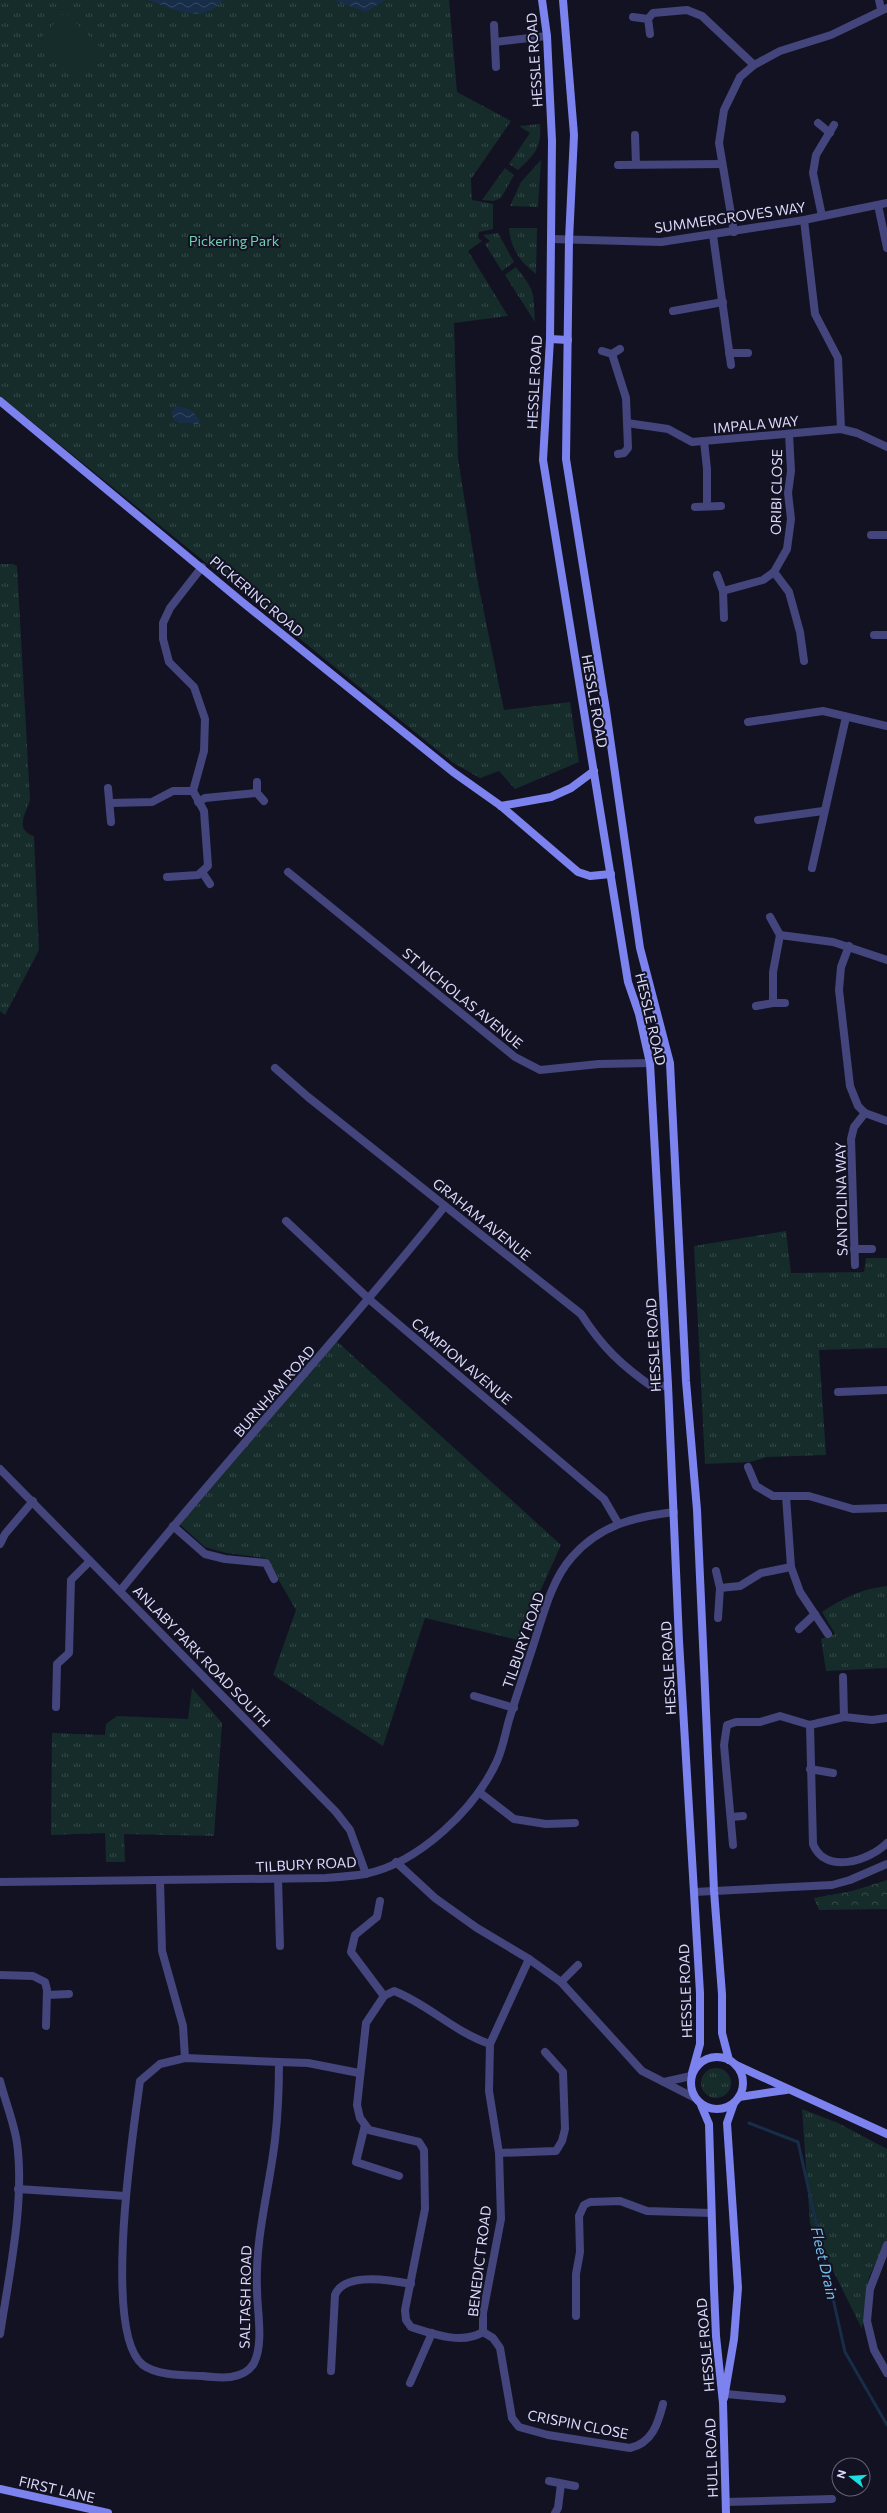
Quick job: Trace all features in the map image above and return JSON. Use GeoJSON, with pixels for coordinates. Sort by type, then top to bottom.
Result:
{"type":"FeatureCollection","features":[{"type":"Feature","properties":{"kind":"street","name":"HESSLE ROAD"},"geometry":{"type":"LineString","coordinates":[[542,0],[547,36],[552,141],[550,339],[543,460],[628,982],[639,1014],[650,1063],[700,1993],[700,2044],[692,2075]]}},
{"type":"Feature","properties":{"kind":"street","name":"HESSLE ROAD"},"geometry":{"type":"LineString","coordinates":[[563,0],[574,135],[569,240],[566,460],[606,710],[640,948],[670,1063],[686,1381],[697,1510],[714,1891],[722,1994],[722,2033],[732,2062]]}},
{"type":"Feature","properties":{"kind":"street"},"geometry":{"type":"LineString","coordinates":[[734,232],[719,143],[724,110],[740,78],[754,65],[780,52],[831,35],[884,9],[879,0]]}},
{"type":"Feature","properties":{"kind":"street"},"geometry":{"type":"LineString","coordinates":[[650,34],[648,19],[653,13],[687,10],[702,16],[754,65]]}},
{"type":"Feature","properties":{"kind":"street"},"geometry":{"type":"LineString","coordinates":[[633,17],[648,19]]}},
{"type":"Feature","properties":{"kind":"street"},"geometry":{"type":"LineString","coordinates":[[494,25],[496,67]]}},
{"type":"Feature","properties":{"kind":"street"},"geometry":{"type":"LineString","coordinates":[[495,42],[547,36]]}},
{"type":"Feature","properties":{"kind":"street"},"geometry":{"type":"LineString","coordinates":[[818,123],[830,133]]}},
{"type":"Feature","properties":{"kind":"street"},"geometry":{"type":"LineString","coordinates":[[822,216],[813,173],[816,155],[834,125]]}},
{"type":"Feature","properties":{"kind":"street"},"geometry":{"type":"LineString","coordinates":[[636,135],[636,164]]}},
{"type":"Feature","properties":{"kind":"street"},"geometry":{"type":"LineString","coordinates":[[618,165],[722,164]]}},
{"type":"Feature","properties":{"kind":"street","name":"SUMMERGROVES WAY"},"geometry":{"type":"LineString","coordinates":[[551,239],[661,242],[734,232],[804,220],[887,203]]}},
{"type":"Feature","properties":{"kind":"street"},"geometry":{"type":"LineString","coordinates":[[878,205],[887,248]]}},
{"type":"Feature","properties":{"kind":"street"},"geometry":{"type":"LineString","coordinates":[[804,220],[814,314],[838,358],[841,429]]}},
{"type":"Feature","properties":{"kind":"street"},"geometry":{"type":"LineString","coordinates":[[713,235],[731,365]]}},
{"type":"Feature","properties":{"kind":"street"},"geometry":{"type":"LineString","coordinates":[[673,311],[723,302]]}},
{"type":"Feature","properties":{"kind":"street"},"geometry":{"type":"LineString","coordinates":[[550,339],[568,340]]}},
{"type":"Feature","properties":{"kind":"street"},"geometry":{"type":"LineString","coordinates":[[602,351],[612,354],[620,349]]}},
{"type":"Feature","properties":{"kind":"street"},"geometry":{"type":"LineString","coordinates":[[729,354],[748,353]]}},
{"type":"Feature","properties":{"kind":"street"},"geometry":{"type":"LineString","coordinates":[[612,354],[626,398],[628,448],[624,453],[618,454]]}},
{"type":"Feature","properties":{"kind":"street","name":"PICKERING ROAD"},"geometry":{"type":"LineString","coordinates":[[0,401],[410,738],[501,806],[578,872],[590,876],[611,874]]}},
{"type":"Feature","properties":{"kind":"street","name":"IMPALA WAY"},"geometry":{"type":"LineString","coordinates":[[627,423],[668,429],[692,442],[841,429],[857,433],[887,447]]}},
{"type":"Feature","properties":{"kind":"street","name":"ORIBI CLOSE"},"geometry":{"type":"LineString","coordinates":[[723,591],[763,580],[774,572],[788,550],[791,519],[788,493],[791,471],[789,434]]}},
{"type":"Feature","properties":{"kind":"street"},"geometry":{"type":"LineString","coordinates":[[704,441],[708,469],[707,505]]}},
{"type":"Feature","properties":{"kind":"street"},"geometry":{"type":"LineString","coordinates":[[695,507],[707,505],[721,506]]}},
{"type":"Feature","properties":{"kind":"street"},"geometry":{"type":"LineString","coordinates":[[871,535],[887,535]]}},
{"type":"Feature","properties":{"kind":"street"},"geometry":{"type":"LineString","coordinates":[[167,877],[198,875],[208,866],[204,811],[193,791],[204,751],[205,719],[194,687],[169,662],[162,640],[163,623],[170,608],[202,567]]}},
{"type":"Feature","properties":{"kind":"street"},"geometry":{"type":"LineString","coordinates":[[774,572],[789,592],[800,632],[804,661]]}},
{"type":"Feature","properties":{"kind":"street"},"geometry":{"type":"LineString","coordinates":[[717,575],[723,591],[724,618]]}},
{"type":"Feature","properties":{"kind":"street"},"geometry":{"type":"LineString","coordinates":[[874,635],[887,635]]}},
{"type":"Feature","properties":{"kind":"street"},"geometry":{"type":"LineString","coordinates":[[748,722],[823,711],[887,726]]}},
{"type":"Feature","properties":{"kind":"street"},"geometry":{"type":"LineString","coordinates":[[812,868],[823,811],[846,717]]}},
{"type":"Feature","properties":{"kind":"street"},"geometry":{"type":"LineString","coordinates":[[501,806],[551,797],[571,788],[594,771]]}},
{"type":"Feature","properties":{"kind":"street"},"geometry":{"type":"LineString","coordinates":[[257,782],[257,793],[264,801]]}},
{"type":"Feature","properties":{"kind":"street"},"geometry":{"type":"LineString","coordinates":[[108,788],[111,803],[111,822]]}},
{"type":"Feature","properties":{"kind":"street"},"geometry":{"type":"LineString","coordinates":[[111,803],[152,802],[173,791],[193,791]]}},
{"type":"Feature","properties":{"kind":"street"},"geometry":{"type":"LineString","coordinates":[[198,802],[205,798],[257,793]]}},
{"type":"Feature","properties":{"kind":"street"},"geometry":{"type":"LineString","coordinates":[[758,820],[823,811]]}},
{"type":"Feature","properties":{"kind":"street"},"geometry":{"type":"LineString","coordinates":[[202,872],[210,884]]}},
{"type":"Feature","properties":{"kind":"street","name":"ST NICHOLAS AVENUE"},"geometry":{"type":"LineString","coordinates":[[288,872],[515,1057],[540,1070],[599,1064],[650,1063]]}},
{"type":"Feature","properties":{"kind":"street"},"geometry":{"type":"LineString","coordinates":[[770,917],[780,935],[772,972],[773,1003]]}},
{"type":"Feature","properties":{"kind":"street"},"geometry":{"type":"LineString","coordinates":[[780,935],[849,946],[887,960]]}},
{"type":"Feature","properties":{"kind":"street"},"geometry":{"type":"LineString","coordinates":[[849,946],[841,967],[839,990],[850,1086],[858,1106],[865,1113],[887,1121]]}},
{"type":"Feature","properties":{"kind":"street"},"geometry":{"type":"LineString","coordinates":[[756,1006],[773,1003],[785,1003]]}},
{"type":"Feature","properties":{"kind":"street","name":"GRAHAM AVENUE"},"geometry":{"type":"LineString","coordinates":[[275,1068],[308,1097],[581,1314],[599,1342],[632,1374],[654,1388],[668,1385]]}},
{"type":"Feature","properties":{"kind":"street","name":"SANTOLINA WAY"},"geometry":{"type":"LineString","coordinates":[[855,1265],[851,1139],[854,1127],[865,1113]]}},
{"type":"Feature","properties":{"kind":"street","name":"BURNHAM ROAD"},"geometry":{"type":"LineString","coordinates":[[120,1591],[173,1526],[370,1300],[445,1206]]}},
{"type":"Feature","properties":{"kind":"street","name":"CAMPION AVENUE"},"geometry":{"type":"LineString","coordinates":[[286,1221],[370,1300],[604,1499],[618,1523]]}},
{"type":"Feature","properties":{"kind":"street"},"geometry":{"type":"LineString","coordinates":[[854,1249],[872,1249]]}},
{"type":"Feature","properties":{"kind":"street"},"geometry":{"type":"LineString","coordinates":[[838,1392],[887,1390]]}},
{"type":"Feature","properties":{"kind":"street"},"geometry":{"type":"LineString","coordinates":[[748,1467],[756,1486],[773,1496],[809,1496],[853,1509],[887,1508]]}},
{"type":"Feature","properties":{"kind":"street","name":"ANLABY PARK ROAD SOUTH"},"geometry":{"type":"LineString","coordinates":[[0,1469],[336,1812],[350,1830],[366,1874]]}},
{"type":"Feature","properties":{"kind":"street"},"geometry":{"type":"LineString","coordinates":[[786,1496],[791,1567],[800,1592],[828,1634]]}},
{"type":"Feature","properties":{"kind":"street"},"geometry":{"type":"LineString","coordinates":[[0,1544],[5,1534],[33,1501]]}},
{"type":"Feature","properties":{"kind":"street","name":"TILBURY ROAD"},"geometry":{"type":"LineString","coordinates":[[0,1882],[326,1878],[366,1874],[411,1856],[442,1833],[479,1792],[497,1761],[541,1623],[561,1571],[572,1557],[596,1535],[618,1523],[642,1515],[674,1512]]}},
{"type":"Feature","properties":{"kind":"street"},"geometry":{"type":"LineString","coordinates":[[173,1526],[205,1554],[225,1559],[266,1563],[274,1579]]}},
{"type":"Feature","properties":{"kind":"street"},"geometry":{"type":"LineString","coordinates":[[56,1707],[57,1664],[69,1653],[71,1580],[90,1561]]}},
{"type":"Feature","properties":{"kind":"street"},"geometry":{"type":"LineString","coordinates":[[720,1588],[740,1586],[761,1573],[791,1567]]}},
{"type":"Feature","properties":{"kind":"street"},"geometry":{"type":"LineString","coordinates":[[716,1571],[720,1588],[718,1618]]}},
{"type":"Feature","properties":{"kind":"street"},"geometry":{"type":"LineString","coordinates":[[799,1629],[815,1614]]}},
{"type":"Feature","properties":{"kind":"street"},"geometry":{"type":"LineString","coordinates":[[842,1677],[844,1717]]}},
{"type":"Feature","properties":{"kind":"street"},"geometry":{"type":"LineString","coordinates":[[474,1696],[514,1708]]}},
{"type":"Feature","properties":{"kind":"street"},"geometry":{"type":"LineString","coordinates":[[733,1845],[724,1745],[727,1725],[736,1722],[760,1722],[780,1716],[810,1725],[844,1717],[872,1720],[887,1718]]}},
{"type":"Feature","properties":{"kind":"street"},"geometry":{"type":"LineString","coordinates":[[810,1725],[813,1844],[817,1853],[828,1861],[842,1862],[879,1851],[887,1843]]}},
{"type":"Feature","properties":{"kind":"street"},"geometry":{"type":"LineString","coordinates":[[810,1769],[833,1773]]}},
{"type":"Feature","properties":{"kind":"street"},"geometry":{"type":"LineString","coordinates":[[479,1792],[514,1819],[546,1824],[575,1823]]}},
{"type":"Feature","properties":{"kind":"street"},"geometry":{"type":"LineString","coordinates":[[731,1816],[743,1816]]}},
{"type":"Feature","properties":{"kind":"street"},"geometry":{"type":"LineString","coordinates":[[396,1862],[435,1898],[477,1928],[529,1959],[561,1982],[642,2071],[695,2098],[702,2105],[718,2110],[737,2100],[786,2090]]}},
{"type":"Feature","properties":{"kind":"street"},"geometry":{"type":"LineString","coordinates":[[694,1892],[832,1885],[850,1880],[887,1864]]}},
{"type":"Feature","properties":{"kind":"street"},"geometry":{"type":"LineString","coordinates":[[278,1879],[280,1946]]}},
{"type":"Feature","properties":{"kind":"street"},"geometry":{"type":"LineString","coordinates":[[160,1881],[162,1951],[183,2026],[184,2058]]}},
{"type":"Feature","properties":{"kind":"street"},"geometry":{"type":"LineString","coordinates":[[380,1901],[377,1916],[355,1935],[351,1952],[384,1996]]}},
{"type":"Feature","properties":{"kind":"street","name":"BENEDICT ROAD"},"geometry":{"type":"LineString","coordinates":[[365,2125],[369,2130],[419,2142],[424,2150],[425,2209],[405,2310],[406,2320],[411,2327],[460,2339],[483,2332],[483,2313],[501,2219],[499,2153],[489,2091],[490,2044],[529,1959]]}},
{"type":"Feature","properties":{"kind":"street"},"geometry":{"type":"LineString","coordinates":[[561,1982],[578,1965]]}},
{"type":"Feature","properties":{"kind":"street"},"geometry":{"type":"LineString","coordinates":[[0,1976],[33,1976],[45,1982],[47,1995],[46,2026]]}},
{"type":"Feature","properties":{"kind":"street"},"geometry":{"type":"LineString","coordinates":[[399,2176],[356,2162],[365,2125],[360,2118],[357,2105],[366,2023],[384,1996],[394,1991],[406,1995],[441,2020],[475,2039],[490,2044]]}},
{"type":"Feature","properties":{"kind":"street"},"geometry":{"type":"LineString","coordinates":[[47,1995],[69,1994]]}},
{"type":"Feature","properties":{"kind":"street"},"geometry":{"type":"LineString","coordinates":[[499,2153],[556,2151],[562,2141],[566,2129],[562,2072],[545,2052]]}},
{"type":"Feature","properties":{"kind":"street"},"geometry":{"type":"LineString","coordinates":[[695,2098],[690,2084],[692,2075],[697,2066],[712,2057],[732,2062],[786,2090],[887,2134]]}},
{"type":"Feature","properties":{"kind":"street","name":"SALTASH ROAD"},"geometry":{"type":"LineString","coordinates":[[279,2062],[279,2092],[275,2141],[259,2226],[256,2278],[259,2350],[253,2365],[237,2377],[219,2378],[153,2371],[142,2364],[133,2354],[128,2338],[123,2298],[122,2254],[126,2196],[140,2081],[160,2064],[184,2058],[308,2063],[360,2073]]}},
{"type":"Feature","properties":{"kind":"street"},"geometry":{"type":"LineString","coordinates":[[732,2062],[743,2080],[737,2100]]}},
{"type":"Feature","properties":{"kind":"street"},"geometry":{"type":"LineString","coordinates":[[664,2082],[692,2075]]}},
{"type":"Feature","properties":{"kind":"street"},"geometry":{"type":"LineString","coordinates":[[0,2081],[17,2142],[18,2189],[9,2278],[0,2334]]}},
{"type":"Feature","properties":{"kind":"street","name":"HESSLE ROAD"},"geometry":{"type":"LineString","coordinates":[[723,2403],[726,2394],[734,2340],[738,2288],[728,2123],[737,2100]]}},
{"type":"Feature","properties":{"kind":"street","name":"HESSLE ROAD"},"geometry":{"type":"LineString","coordinates":[[702,2105],[709,2124],[716,2336],[723,2403]]}},
{"type":"Feature","properties":{"kind":"street"},"geometry":{"type":"LineString","coordinates":[[18,2189],[126,2196]]}},
{"type":"Feature","properties":{"kind":"street"},"geometry":{"type":"LineString","coordinates":[[576,2316],[576,2274],[580,2252],[579,2216],[584,2205],[590,2202],[620,2200],[647,2211],[711,2213]]}},
{"type":"Feature","properties":{"kind":"street"},"geometry":{"type":"LineString","coordinates":[[887,2245],[886,2253],[870,2289],[867,2321],[874,2350],[887,2373]]}},
{"type":"Feature","properties":{"kind":"street"},"geometry":{"type":"LineString","coordinates":[[331,2371],[335,2295],[338,2287],[344,2282],[387,2279],[411,2284]]}},
{"type":"Feature","properties":{"kind":"street","name":"CRISPIN CLOSE"},"geometry":{"type":"LineString","coordinates":[[483,2332],[493,2338],[500,2348],[512,2418],[519,2427],[548,2435],[630,2448],[642,2446],[652,2434],[663,2404]]}},
{"type":"Feature","properties":{"kind":"street"},"geometry":{"type":"LineString","coordinates":[[410,2383],[432,2333]]}},
{"type":"Feature","properties":{"kind":"street"},"geometry":{"type":"LineString","coordinates":[[726,2394],[782,2399]]}},
{"type":"Feature","properties":{"kind":"street","name":"HULL ROAD"},"geometry":{"type":"LineString","coordinates":[[723,2403],[726,2513]]}},
{"type":"Feature","properties":{"kind":"street"},"geometry":{"type":"LineString","coordinates":[[549,2481],[575,2486]]}},
{"type":"Feature","properties":{"kind":"street"},"geometry":{"type":"LineString","coordinates":[[555,2513],[558,2508],[561,2484]]}},
{"type":"Feature","properties":{"kind":"street","name":"FIRST LANE"},"geometry":{"type":"LineString","coordinates":[[0,2489],[108,2513]]}},
{"type":"Feature","properties":{"kind":"street"},"geometry":{"type":"LineString","coordinates":[[726,2502],[832,2499]]}},
{"type":"Feature","properties":{"kind":"green space","name":"Pickering Park"},"geometry":{"type":"Polygon","coordinates":[[[0,0],[449,0],[457,92],[511,121],[471,179],[472,200],[493,204],[493,229],[479,232],[478,238],[482,241],[468,251],[508,316],[454,323],[458,459],[478,583],[504,710],[570,702],[579,762],[515,789],[499,771],[480,778],[452,762],[0,396],[0,0]]]}},
{"type":"Feature","properties":{"kind":"green space"},"geometry":{"type":"Polygon","coordinates":[[[65,12],[103,50],[76,77],[39,40],[65,12]]]}},
{"type":"Feature","properties":{"kind":"green space"},"geometry":{"type":"Polygon","coordinates":[[[540,124],[540,139],[536,150],[518,170],[509,164],[530,133],[519,126],[540,124]]]}},
{"type":"Feature","properties":{"kind":"green space"},"geometry":{"type":"Polygon","coordinates":[[[541,160],[538,207],[510,206],[521,182],[541,160]]]}},
{"type":"Feature","properties":{"kind":"green space"},"geometry":{"type":"Polygon","coordinates":[[[505,168],[514,175],[501,198],[493,201],[482,200],[505,168]]]}},
{"type":"Feature","properties":{"kind":"green space"},"geometry":{"type":"Polygon","coordinates":[[[509,228],[537,228],[536,274],[525,265],[514,249],[509,228]]]}},
{"type":"Feature","properties":{"kind":"green space"},"geometry":{"type":"Polygon","coordinates":[[[498,233],[514,262],[502,271],[485,244],[490,241],[483,235],[498,233]]]}},
{"type":"Feature","properties":{"kind":"green space"},"geometry":{"type":"Polygon","coordinates":[[[516,267],[532,292],[535,322],[505,275],[516,267]]]}},
{"type":"Feature","properties":{"kind":"green space"},"geometry":{"type":"Polygon","coordinates":[[[0,564],[13,564],[17,566],[30,800],[24,816],[23,825],[24,830],[34,836],[39,950],[5,1015],[0,1011],[0,564]]]}},
{"type":"Feature","properties":{"kind":"green space"},"geometry":{"type":"Polygon","coordinates":[[[786,1231],[791,1273],[864,1272],[866,1258],[887,1258],[887,1348],[819,1350],[826,1455],[767,1457],[750,1462],[705,1464],[694,1246],[786,1231]]]}},
{"type":"Feature","properties":{"kind":"green space"},"geometry":{"type":"Polygon","coordinates":[[[331,1336],[561,1545],[518,1640],[425,1618],[383,1746],[273,1675],[296,1610],[266,1558],[226,1553],[205,1547],[174,1519],[331,1336]]]}},
{"type":"Feature","properties":{"kind":"green space"},"geometry":{"type":"Polygon","coordinates":[[[887,1586],[887,1668],[826,1671],[821,1639],[835,1634],[822,1612],[837,1602],[853,1595],[869,1589],[887,1586]]]}},
{"type":"Feature","properties":{"kind":"green space"},"geometry":{"type":"Polygon","coordinates":[[[192,1688],[222,1723],[214,1836],[124,1834],[125,1862],[106,1862],[105,1833],[51,1835],[52,1733],[105,1735],[106,1724],[117,1716],[188,1719],[192,1688]]]}},
{"type":"Feature","properties":{"kind":"green space"},"geometry":{"type":"Polygon","coordinates":[[[887,1880],[887,1909],[819,1910],[814,1898],[852,1891],[887,1880]]]}},
{"type":"Feature","properties":{"kind":"green space"},"geometry":{"type":"Polygon","coordinates":[[[716,2068],[726,2073],[731,2083],[726,2093],[716,2098],[706,2093],[701,2083],[706,2073],[716,2068]]]}},
{"type":"Feature","properties":{"kind":"green space"},"geometry":{"type":"Polygon","coordinates":[[[802,2109],[838,2123],[887,2149],[887,2240],[869,2277],[862,2329],[810,2224],[802,2109]]]}},
{"type":"Feature","properties":{"kind":"water"},"geometry":{"type":"Polygon","coordinates":[[[148,0],[223,0],[215,8],[197,14],[178,11],[148,0]]]}},
{"type":"Feature","properties":{"kind":"water"},"geometry":{"type":"Polygon","coordinates":[[[333,0],[385,0],[366,12],[333,0]]]}},
{"type":"Feature","properties":{"kind":"water"},"geometry":{"type":"Polygon","coordinates":[[[176,406],[184,407],[193,412],[200,421],[198,425],[175,421],[171,413],[176,406]]]}},
{"type":"Feature","properties":{"kind":"waterway","name":"Fleet Drain"},"geometry":{"type":"LineString","coordinates":[[749,2123],[798,2142],[845,2352],[887,2425]]}}]}
